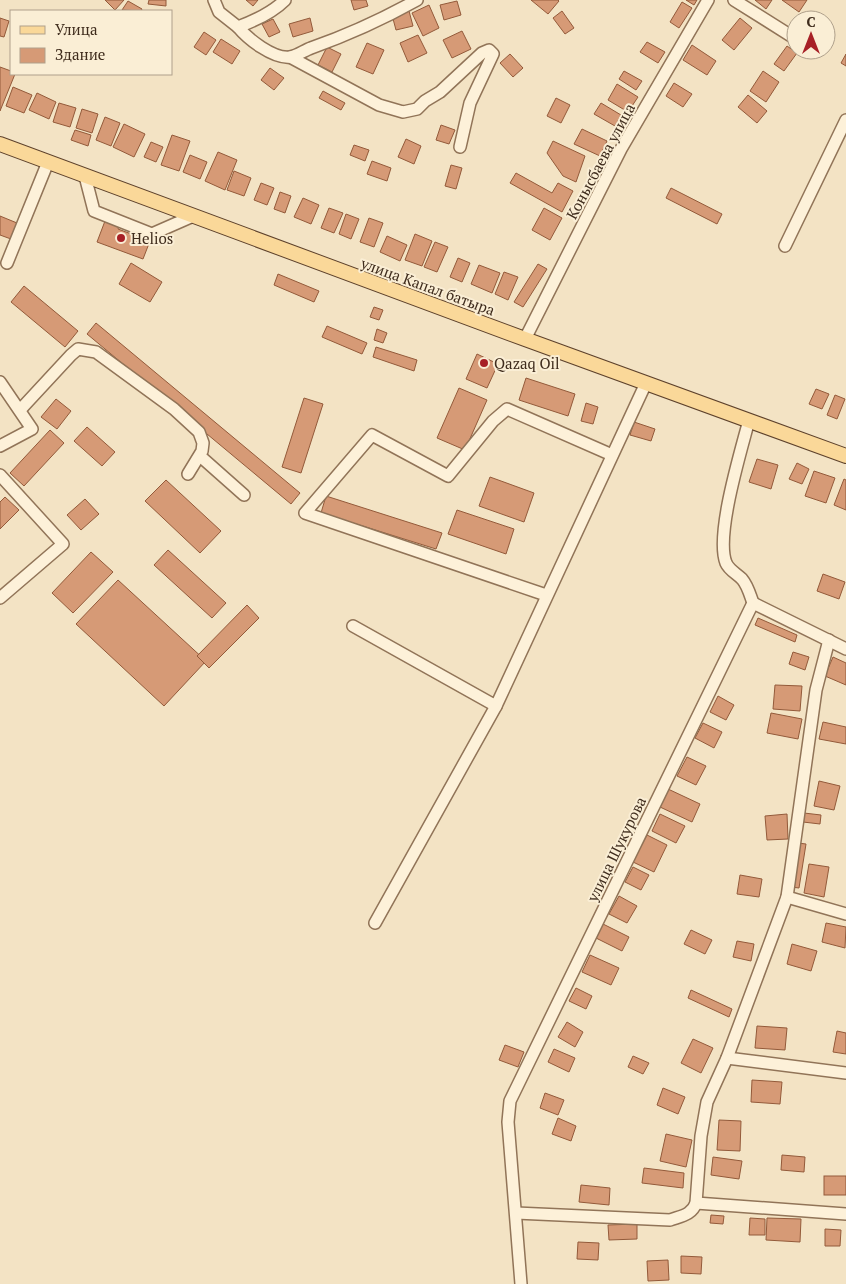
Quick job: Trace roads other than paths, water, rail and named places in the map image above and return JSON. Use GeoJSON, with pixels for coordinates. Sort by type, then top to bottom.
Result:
{"type":"FeatureCollection","features":[{"type":"Feature","properties":{"kind":"main road","name":"улица Капал батыра"},"geometry":{"type":"LineString","coordinates":[[0,144],[846,456]]}},
{"type":"Feature","properties":{"kind":"street"},"geometry":{"type":"LineString","coordinates":[[214,0],[219,12],[260,47],[290,57],[379,105],[403,112],[417,109],[425,101],[440,92],[482,53],[489,50],[493,54],[470,103],[460,147]]}},
{"type":"Feature","properties":{"kind":"street"},"geometry":{"type":"LineString","coordinates":[[238,27],[253,22],[285,0]]}},
{"type":"Feature","properties":{"kind":"street"},"geometry":{"type":"LineString","coordinates":[[290,57],[377,21],[417,0]]}},
{"type":"Feature","properties":{"kind":"street","name":"Конысбаева улица"},"geometry":{"type":"LineString","coordinates":[[525,339],[621,149],[708,0]]}},
{"type":"Feature","properties":{"kind":"street"},"geometry":{"type":"LineString","coordinates":[[734,0],[786,34]]}},
{"type":"Feature","properties":{"kind":"street"},"geometry":{"type":"LineString","coordinates":[[785,246],[846,120]]}},
{"type":"Feature","properties":{"kind":"street"},"geometry":{"type":"LineString","coordinates":[[7,263],[48,162]]}},
{"type":"Feature","properties":{"kind":"street"},"geometry":{"type":"LineString","coordinates":[[85,176],[94,211],[152,234],[193,216]]}},
{"type":"Feature","properties":{"kind":"street"},"geometry":{"type":"LineString","coordinates":[[20,410],[78,349],[96,352],[166,403],[198,432],[203,443],[200,456],[188,474]]}},
{"type":"Feature","properties":{"kind":"street"},"geometry":{"type":"LineString","coordinates":[[0,382],[32,429],[0,446]]}},
{"type":"Feature","properties":{"kind":"street"},"geometry":{"type":"LineString","coordinates":[[374,922],[496,706],[646,383]]}},
{"type":"Feature","properties":{"kind":"street"},"geometry":{"type":"LineString","coordinates":[[546,595],[305,513],[372,435],[448,476],[493,421],[506,409],[612,455]]}},
{"type":"Feature","properties":{"kind":"street"},"geometry":{"type":"LineString","coordinates":[[749,420],[726,515],[724,550],[726,562],[729,568],[747,586],[753,603],[846,648]]}},
{"type":"Feature","properties":{"kind":"street"},"geometry":{"type":"LineString","coordinates":[[200,456],[244,495]]}},
{"type":"Feature","properties":{"kind":"street"},"geometry":{"type":"LineString","coordinates":[[0,475],[64,544],[0,598]]}},
{"type":"Feature","properties":{"kind":"street","name":"улица Шукурова"},"geometry":{"type":"LineString","coordinates":[[521,1284],[508,1122],[510,1101],[753,603]]}},
{"type":"Feature","properties":{"kind":"street"},"geometry":{"type":"LineString","coordinates":[[353,626],[496,706]]}},
{"type":"Feature","properties":{"kind":"street"},"geometry":{"type":"LineString","coordinates":[[516,1213],[670,1220],[690,1212],[694,1208],[696,1203],[701,1136],[707,1102],[727,1058],[786,897],[816,690],[828,640]]}},
{"type":"Feature","properties":{"kind":"street"},"geometry":{"type":"LineString","coordinates":[[786,897],[846,914]]}},
{"type":"Feature","properties":{"kind":"street"},"geometry":{"type":"LineString","coordinates":[[727,1058],[846,1073]]}},
{"type":"Feature","properties":{"kind":"street"},"geometry":{"type":"LineString","coordinates":[[696,1203],[846,1214]]}},
{"type":"Feature","properties":{"kind":"place","name":"Helios"},"geometry":{"type":"Point","coordinates":[121,238]}},
{"type":"Feature","properties":{"kind":"place","name":"Qazaq Oil"},"geometry":{"type":"Point","coordinates":[484,363]}}]}
